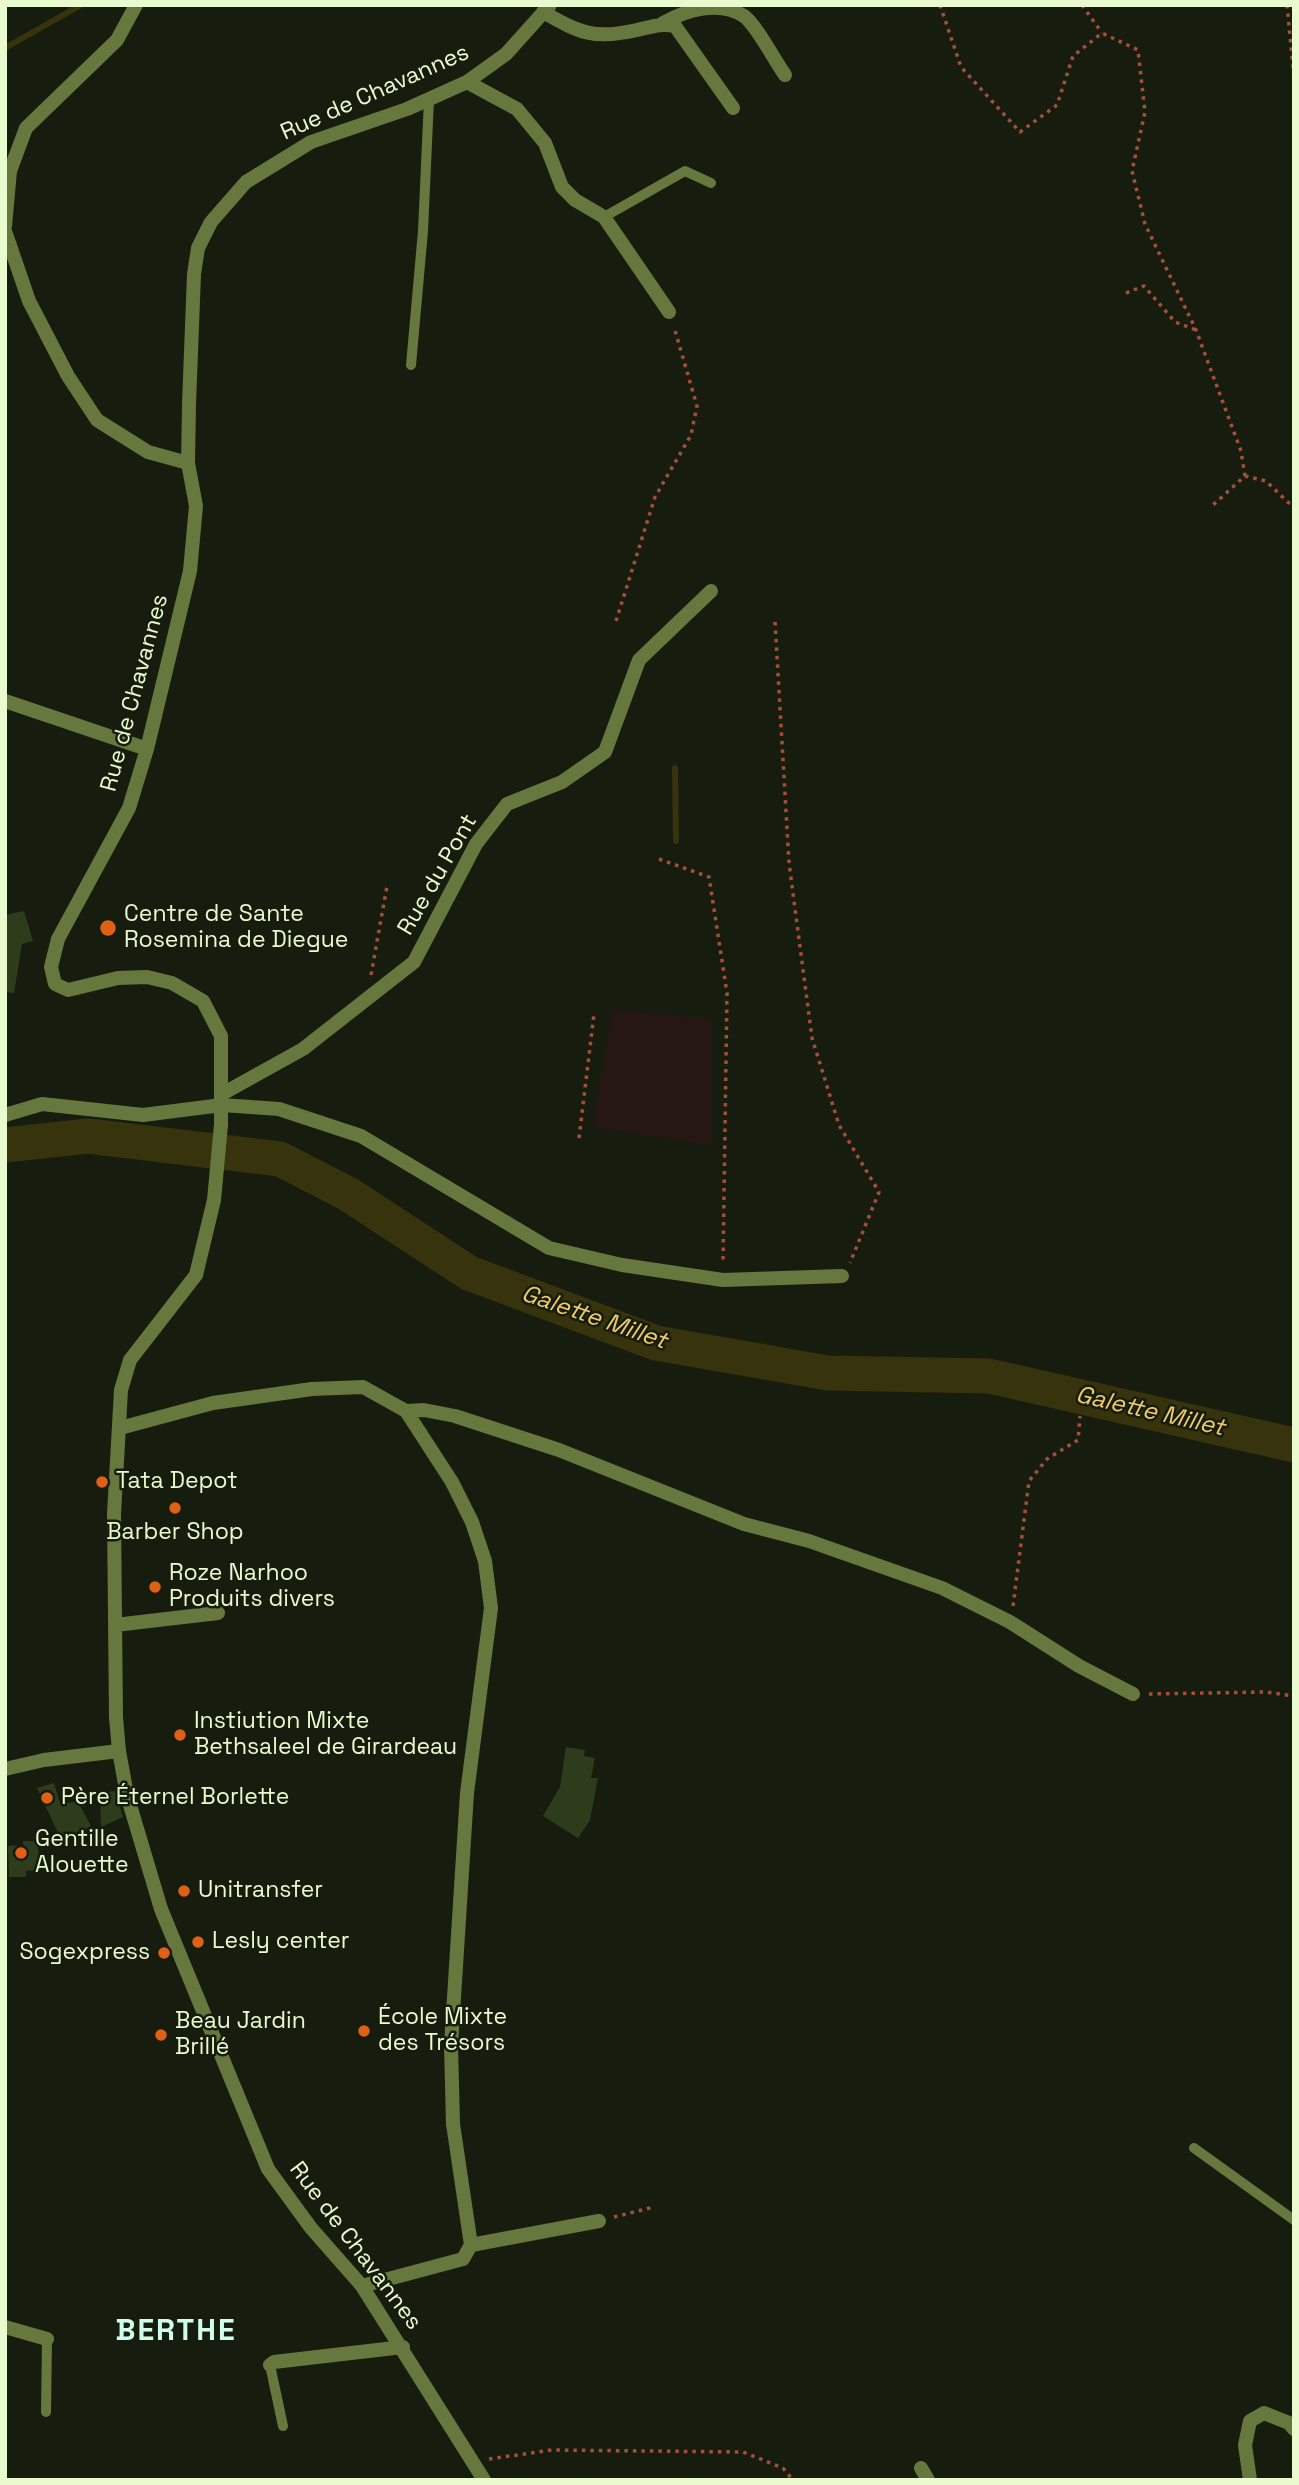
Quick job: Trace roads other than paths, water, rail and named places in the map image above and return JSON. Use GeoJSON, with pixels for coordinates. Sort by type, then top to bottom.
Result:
{"type":"FeatureCollection","features":[{"type":"Feature","properties":{"kind":"street"},"geometry":{"type":"LineString","coordinates":[[136,5],[117,40],[26,128],[10,171],[5,229],[29,302],[68,376],[97,420],[148,452],[188,463]]}},
{"type":"Feature","properties":{"kind":"street"},"geometry":{"type":"LineString","coordinates":[[547,9],[586,35],[605,36],[663,23],[689,8],[719,7],[744,16],[785,75]]}},
{"type":"Feature","properties":{"kind":"street","name":"Rue de Chavannes"},"geometry":{"type":"LineString","coordinates":[[484,2480],[470,2462],[403,2347],[362,2286],[311,2228],[268,2169],[161,1909],[127,1795],[119,1751],[115,1625],[114,1514],[121,1390],[130,1360],[196,1275],[214,1200],[221,1125],[221,1036],[203,1001],[172,983],[147,977],[118,978],[68,990],[55,984],[51,967],[58,939],[129,808],[147,749],[190,571],[196,506],[188,463],[194,274],[198,247],[211,222],[246,182],[311,142],[429,99],[467,82],[506,54],[547,9]]}},
{"type":"Feature","properties":{"kind":"street"},"geometry":{"type":"LineString","coordinates":[[663,23],[675,26],[682,33],[733,108]]}},
{"type":"Feature","properties":{"kind":"street"},"geometry":{"type":"LineString","coordinates":[[467,82],[517,109],[545,143],[562,187],[575,200],[604,217],[669,312]]}},
{"type":"Feature","properties":{"kind":"street","name":"Rue du Pont"},"geometry":{"type":"LineString","coordinates":[[222,1100],[303,1049],[414,962],[476,844],[507,804],[562,782],[605,752],[639,660],[710,591]]}},
{"type":"Feature","properties":{"kind":"street"},"geometry":{"type":"LineString","coordinates":[[5,701],[147,749]]}},
{"type":"Feature","properties":{"kind":"street"},"geometry":{"type":"LineString","coordinates":[[5,1115],[42,1104],[143,1115],[222,1100],[279,1109],[361,1136],[549,1248],[622,1265],[723,1280],[842,1276]]}},
{"type":"Feature","properties":{"kind":"street"},"geometry":{"type":"LineString","coordinates":[[120,1429],[213,1403],[312,1389],[363,1387],[406,1411],[452,1482],[472,1522],[485,1561],[491,1608],[467,1793],[451,2045],[453,2124],[471,2245],[463,2259],[362,2286]]}},
{"type":"Feature","properties":{"kind":"street"},"geometry":{"type":"LineString","coordinates":[[406,1411],[424,1410],[455,1416],[559,1450],[744,1524],[809,1541],[942,1588],[1010,1622],[1079,1666],[1133,1695]]}},
{"type":"Feature","properties":{"kind":"street"},"geometry":{"type":"LineString","coordinates":[[115,1625],[218,1613]]}},
{"type":"Feature","properties":{"kind":"street"},"geometry":{"type":"LineString","coordinates":[[7,1765],[119,1751]]}},
{"type":"Feature","properties":{"kind":"street"},"geometry":{"type":"LineString","coordinates":[[471,2245],[599,2221]]}},
{"type":"Feature","properties":{"kind":"street"},"geometry":{"type":"LineString","coordinates":[[5,2327],[47,2339]]}},
{"type":"Feature","properties":{"kind":"street"},"geometry":{"type":"LineString","coordinates":[[270,2365],[274,2362],[403,2347]]}},
{"type":"Feature","properties":{"kind":"street"},"geometry":{"type":"LineString","coordinates":[[1250,2480],[1245,2445],[1250,2421],[1264,2413],[1289,2423],[1294,2429]]}},
{"type":"Feature","properties":{"kind":"lane"},"geometry":{"type":"LineString","coordinates":[[411,365],[423,231],[429,99]]}},
{"type":"Feature","properties":{"kind":"lane"},"geometry":{"type":"LineString","coordinates":[[604,217],[685,171],[711,183]]}},
{"type":"Feature","properties":{"kind":"lane"},"geometry":{"type":"LineString","coordinates":[[1194,2148],[1294,2220]]}},
{"type":"Feature","properties":{"kind":"lane"},"geometry":{"type":"LineString","coordinates":[[46,2412],[47,2339]]}},
{"type":"Feature","properties":{"kind":"lane"},"geometry":{"type":"LineString","coordinates":[[270,2365],[283,2426]]}},
{"type":"Feature","properties":{"kind":"waterway"},"geometry":{"type":"LineString","coordinates":[[5,48],[81,5]]}},
{"type":"Feature","properties":{"kind":"waterway"},"geometry":{"type":"LineString","coordinates":[[675,768],[676,841]]}},
{"type":"Feature","properties":{"kind":"waterway","name":"Galette Millet"},"geometry":{"type":"LineString","coordinates":[[5,1145],[88,1136],[280,1159],[348,1194],[469,1273],[656,1343],[828,1373],[989,1376],[1294,1445]]}},
{"type":"Feature","properties":{"kind":"place","name":"Centre de Sante Rosemina de Diegue"},"geometry":{"type":"Point","coordinates":[108,928]}},
{"type":"Feature","properties":{"kind":"place","name":"Tata Depot"},"geometry":{"type":"Point","coordinates":[102,1482]}},
{"type":"Feature","properties":{"kind":"place","name":"Barber Shop"},"geometry":{"type":"Point","coordinates":[175,1508]}},
{"type":"Feature","properties":{"kind":"place","name":"Roze Narhoo Produits divers"},"geometry":{"type":"Point","coordinates":[155,1587]}},
{"type":"Feature","properties":{"kind":"place","name":"Instiution Mixte Bethsaleel de Girardeau"},"geometry":{"type":"Point","coordinates":[180,1735]}},
{"type":"Feature","properties":{"kind":"place","name":"Père Éternel Borlette"},"geometry":{"type":"Point","coordinates":[47,1798]}},
{"type":"Feature","properties":{"kind":"place","name":"Gentille Alouette"},"geometry":{"type":"Point","coordinates":[21,1853]}},
{"type":"Feature","properties":{"kind":"place","name":"Unitransfer"},"geometry":{"type":"Point","coordinates":[184,1891]}},
{"type":"Feature","properties":{"kind":"place","name":"Lesly center"},"geometry":{"type":"Point","coordinates":[198,1942]}},
{"type":"Feature","properties":{"kind":"place","name":"Sogexpress"},"geometry":{"type":"Point","coordinates":[164,1953]}},
{"type":"Feature","properties":{"kind":"place","name":"École Mixte des Trésors"},"geometry":{"type":"Point","coordinates":[364,2031]}},
{"type":"Feature","properties":{"kind":"place","name":"Beau Jardin Brillé"},"geometry":{"type":"Point","coordinates":[161,2035]}},
{"type":"Feature","properties":{"kind":"district","name":"BERTHE"},"geometry":{"type":"Point","coordinates":[176,2332]}}]}
